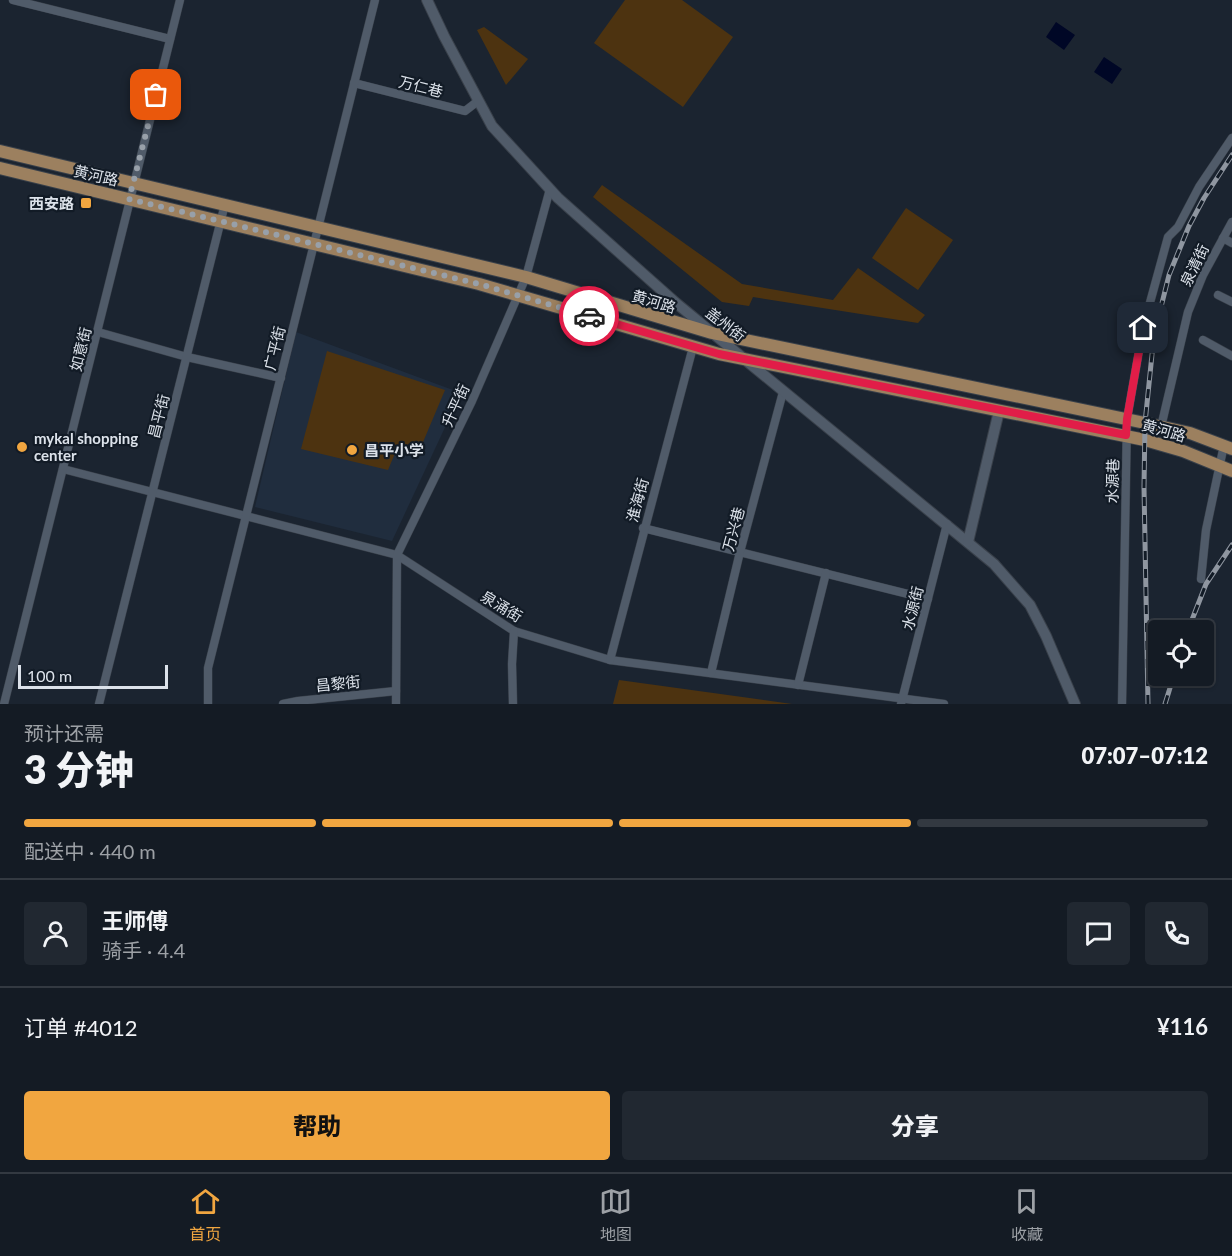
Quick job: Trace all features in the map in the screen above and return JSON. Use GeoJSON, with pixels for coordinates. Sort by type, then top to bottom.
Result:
{"type":"FeatureCollection","features":[{"type":"Feature","properties":{"kind":"main road","name":"黄河路"},"geometry":{"type":"LineString","coordinates":[[0,151],[525,277],[712,333],[1127,419],[1190,434],[1228,447]]}},
{"type":"Feature","properties":{"kind":"main road","name":"黄河路"},"geometry":{"type":"LineString","coordinates":[[0,168],[518,295],[693,347],[747,360],[1126,435],[1183,451],[1232,471]]}},
{"type":"Feature","properties":{"kind":"street"},"geometry":{"type":"LineString","coordinates":[[13,0],[170,39]]}},
{"type":"Feature","properties":{"kind":"street","name":"如意街"},"geometry":{"type":"LineString","coordinates":[[4,704],[180,0]]}},
{"type":"Feature","properties":{"kind":"street","name":"广平街"},"geometry":{"type":"LineString","coordinates":[[208,704],[208,668],[375,0]]}},
{"type":"Feature","properties":{"kind":"street","name":"盖州街"},"geometry":{"type":"LineString","coordinates":[[427,0],[492,126],[550,189],[625,258],[783,392],[994,564],[1029,604],[1046,636],[1075,704]]}},
{"type":"Feature","properties":{"kind":"street","name":"万仁巷"},"geometry":{"type":"LineString","coordinates":[[354,83],[465,111],[478,101]]}},
{"type":"Feature","properties":{"kind":"street","name":"水源巷"},"geometry":{"type":"LineString","coordinates":[[1122,704],[1126,435],[1143,328],[1168,237],[1178,227],[1199,187],[1232,138]]}},
{"type":"Feature","properties":{"kind":"street","name":"升平街"},"geometry":{"type":"LineString","coordinates":[[396,704],[397,555],[472,401],[518,295],[550,189]]}},
{"type":"Feature","properties":{"kind":"street","name":"昌平街"},"geometry":{"type":"LineString","coordinates":[[99,704],[225,204]]}},
{"type":"Feature","properties":{"kind":"street","name":"泉清街"},"geometry":{"type":"LineString","coordinates":[[1161,427],[1188,312],[1199,285],[1232,222]]}},
{"type":"Feature","properties":{"kind":"street"},"geometry":{"type":"LineString","coordinates":[[1223,238],[1232,243]]}},
{"type":"Feature","properties":{"kind":"street"},"geometry":{"type":"LineString","coordinates":[[1218,295],[1232,302]]}},
{"type":"Feature","properties":{"kind":"street"},"geometry":{"type":"LineString","coordinates":[[98,332],[187,357],[281,378]]}},
{"type":"Feature","properties":{"kind":"street"},"geometry":{"type":"LineString","coordinates":[[1203,340],[1232,356]]}},
{"type":"Feature","properties":{"kind":"street","name":"淮海街"},"geometry":{"type":"LineString","coordinates":[[610,660],[643,528],[693,347]]}},
{"type":"Feature","properties":{"kind":"street","name":"万兴巷"},"geometry":{"type":"LineString","coordinates":[[711,673],[740,552],[783,392]]}},
{"type":"Feature","properties":{"kind":"street"},"geometry":{"type":"LineString","coordinates":[[968,542],[999,411]]}},
{"type":"Feature","properties":{"kind":"street"},"geometry":{"type":"LineString","coordinates":[[1201,579],[1206,530],[1220,465],[1228,447]]}},
{"type":"Feature","properties":{"kind":"street","name":"泉涌街"},"geometry":{"type":"LineString","coordinates":[[63,469],[397,555],[514,631],[610,660],[798,684],[902,701],[944,704]]}},
{"type":"Feature","properties":{"kind":"street","name":"水源街"},"geometry":{"type":"LineString","coordinates":[[902,701],[946,524]]}},
{"type":"Feature","properties":{"kind":"street"},"geometry":{"type":"LineString","coordinates":[[643,528],[928,599]]}},
{"type":"Feature","properties":{"kind":"street"},"geometry":{"type":"LineString","coordinates":[[798,684],[825,573]]}},
{"type":"Feature","properties":{"kind":"street"},"geometry":{"type":"LineString","coordinates":[[513,704],[514,631]]}},
{"type":"Feature","properties":{"kind":"street","name":"昌黎街"},"geometry":{"type":"LineString","coordinates":[[283,704],[396,691]]}},
{"type":"Feature","properties":{"kind":"shaded area"},"geometry":{"type":"Polygon","coordinates":[[[625,0],[682,0],[733,37],[683,107],[594,43],[625,0]]]}},
{"type":"Feature","properties":{"kind":"shaded area"},"geometry":{"type":"Polygon","coordinates":[[[1056,22],[1075,35],[1064,50],[1046,37],[1056,22]]]}},
{"type":"Feature","properties":{"kind":"shaded area"},"geometry":{"type":"Polygon","coordinates":[[[484,27],[528,59],[506,85],[477,30],[484,27]]]}},
{"type":"Feature","properties":{"kind":"shaded area"},"geometry":{"type":"Polygon","coordinates":[[[1104,57],[1122,69],[1112,84],[1094,72],[1104,57]]]}},
{"type":"Feature","properties":{"kind":"shaded area"},"geometry":{"type":"Polygon","coordinates":[[[602,185],[742,284],[833,300],[858,268],[925,315],[918,323],[753,297],[749,306],[722,302],[593,197],[602,185]]]}},
{"type":"Feature","properties":{"kind":"shaded area"},"geometry":{"type":"Polygon","coordinates":[[[906,208],[953,240],[918,290],[872,258],[906,208]]]}},
{"type":"Feature","properties":{"kind":"shaded area","name":"昌平小学"},"geometry":{"type":"Polygon","coordinates":[[[296,332],[461,393],[392,541],[255,507],[296,332]]]}},
{"type":"Feature","properties":{"kind":"shaded area"},"geometry":{"type":"Polygon","coordinates":[[[327,351],[445,390],[418,454],[398,446],[388,470],[301,449],[327,351]]]}},
{"type":"Feature","properties":{"kind":"shaded area"},"geometry":{"type":"Polygon","coordinates":[[[619,680],[792,704],[613,704],[619,680]]]}},
{"type":"Feature","properties":{"kind":"railway"},"geometry":{"type":"LineString","coordinates":[[1148,704],[1145,423],[1154,335],[1169,275],[1189,226],[1232,155]]}},
{"type":"Feature","properties":{"kind":"railway"},"geometry":{"type":"LineString","coordinates":[[1192,620],[1206,584],[1232,545]]}},
{"type":"Feature","properties":{"kind":"railway"},"geometry":{"type":"LineString","coordinates":[[1165,704],[1171,686]]}},
{"type":"Feature","properties":{"kind":"way so far"},"geometry":{"type":"LineString","coordinates":[[156,95],[129,199],[479,284],[589,316]]}},
{"type":"Feature","properties":{"kind":"place","name":"西安路"},"geometry":{"type":"Point","coordinates":[86,203]}},
{"type":"Feature","properties":{"kind":"place","name":"mykal shopping center"},"geometry":{"type":"Point","coordinates":[22,447]}},
{"type":"Feature","properties":{"kind":"place","name":"昌平小学"},"geometry":{"type":"Point","coordinates":[352,450]}},
{"type":"Feature","properties":{"kind":"route"},"geometry":{"type":"LineString","coordinates":[[589,316],[719,354],[1126,435],[1143,328]]}}]}
